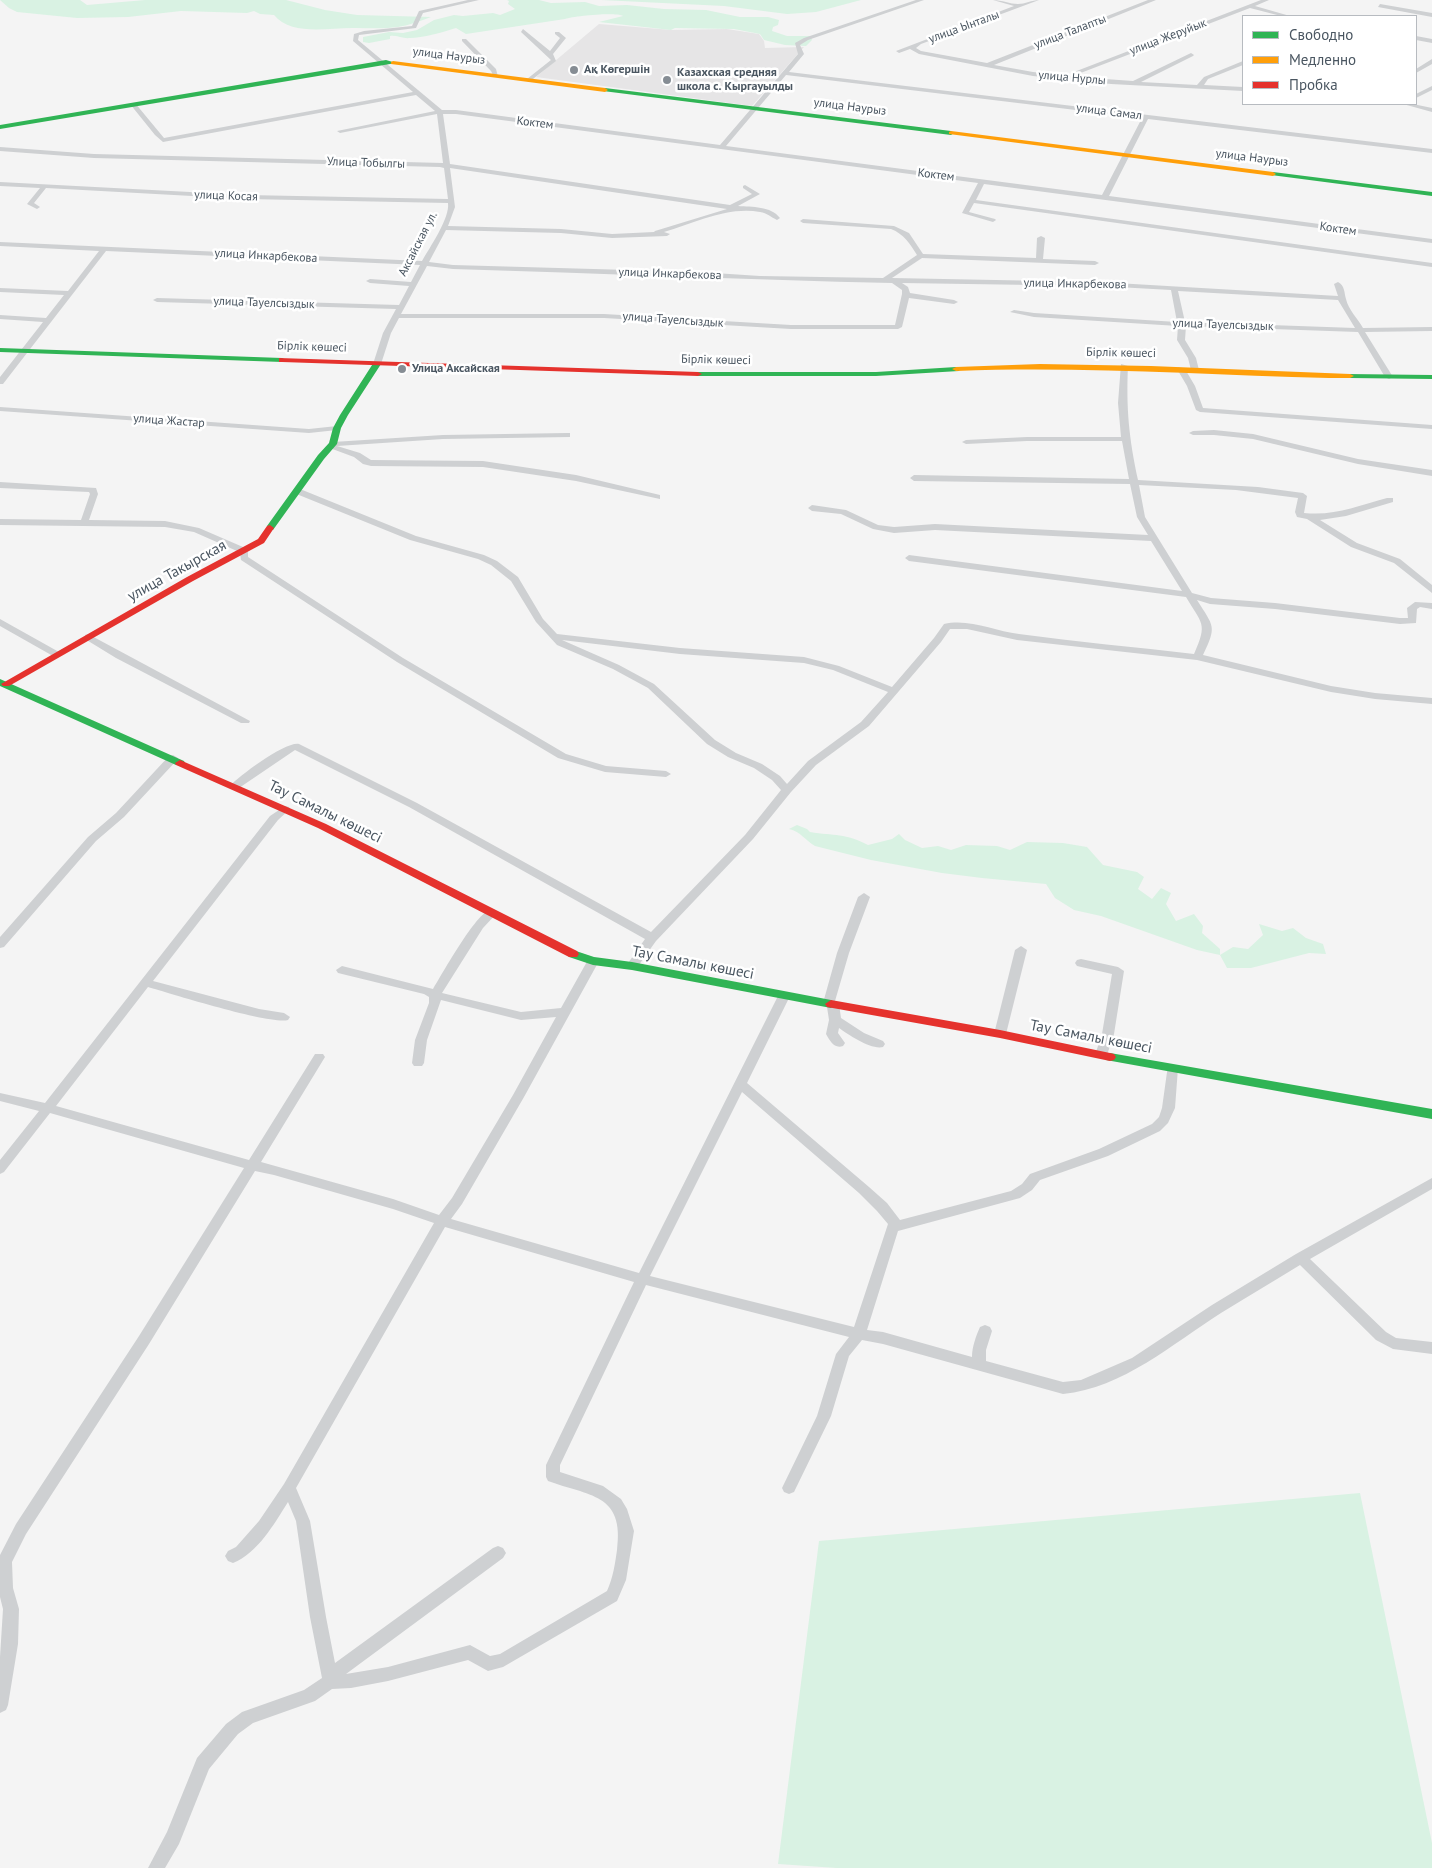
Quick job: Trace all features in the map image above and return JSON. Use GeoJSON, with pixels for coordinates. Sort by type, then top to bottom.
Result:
{"type":"FeatureCollection","features":[{"type":"Feature","properties":{"kind":"street"},"geometry":{"type":"LineString","coordinates":[[440,112],[355,40],[357,34],[414,27],[421,12],[476,0]]}},
{"type":"Feature","properties":{"kind":"street"},"geometry":{"type":"LineString","coordinates":[[722,147],[801,54],[797,44],[806,39],[921,0]]}},
{"type":"Feature","properties":{"kind":"street"},"geometry":{"type":"LineString","coordinates":[[996,0],[1019,6]]}},
{"type":"Feature","properties":{"kind":"street","name":"улица Ынталы"},"geometry":{"type":"LineString","coordinates":[[899,51],[1036,0]]}},
{"type":"Feature","properties":{"kind":"street","name":"улица Талапты"},"geometry":{"type":"LineString","coordinates":[[973,71],[1027,48],[1154,0]]}},
{"type":"Feature","properties":{"kind":"street","name":"улица Жеруйык"},"geometry":{"type":"LineString","coordinates":[[1074,78],[1076,74],[1106,60],[1266,0]]}},
{"type":"Feature","properties":{"kind":"street"},"geometry":{"type":"LineString","coordinates":[[1249,6],[1283,15]]}},
{"type":"Feature","properties":{"kind":"street"},"geometry":{"type":"LineString","coordinates":[[1380,6],[1432,16]]}},
{"type":"Feature","properties":{"kind":"street"},"geometry":{"type":"LineString","coordinates":[[524,31],[550,54],[554,60],[529,80]]}},
{"type":"Feature","properties":{"kind":"street"},"geometry":{"type":"LineString","coordinates":[[550,54],[563,38],[557,33]]}},
{"type":"Feature","properties":{"kind":"street"},"geometry":{"type":"LineString","coordinates":[[1417,38],[1432,42]]}},
{"type":"Feature","properties":{"kind":"street"},"geometry":{"type":"LineString","coordinates":[[464,40],[494,70],[496,76]]}},
{"type":"Feature","properties":{"kind":"street","name":"улица Нурлы"},"geometry":{"type":"LineString","coordinates":[[917,44],[912,48],[919,52],[1033,74],[1134,83],[1242,89]]}},
{"type":"Feature","properties":{"kind":"street"},"geometry":{"type":"LineString","coordinates":[[1134,83],[1191,55]]}},
{"type":"Feature","properties":{"kind":"street","name":"улица Наурыз"},"geometry":{"type":"LineString","coordinates":[[0,127],[380,62],[1432,194]]}},
{"type":"Feature","properties":{"kind":"street"},"geometry":{"type":"LineString","coordinates":[[1417,70],[1432,62]]}},
{"type":"Feature","properties":{"kind":"street"},"geometry":{"type":"LineString","coordinates":[[1180,89],[1200,86],[1206,78],[1242,63]]}},
{"type":"Feature","properties":{"kind":"street","name":"улица Самал"},"geometry":{"type":"LineString","coordinates":[[785,73],[1432,151]]}},
{"type":"Feature","properties":{"kind":"street"},"geometry":{"type":"LineString","coordinates":[[1200,86],[1201,90],[1210,92]]}},
{"type":"Feature","properties":{"kind":"street"},"geometry":{"type":"LineString","coordinates":[[1417,96],[1432,88]]}},
{"type":"Feature","properties":{"kind":"street"},"geometry":{"type":"LineString","coordinates":[[133,104],[160,139],[163,140],[418,93]]}},
{"type":"Feature","properties":{"kind":"street"},"geometry":{"type":"LineString","coordinates":[[1412,105],[1432,110]]}},
{"type":"Feature","properties":{"kind":"street","name":"Коктем"},"geometry":{"type":"LineString","coordinates":[[340,131],[440,112],[469,114],[1432,241]]}},
{"type":"Feature","properties":{"kind":"street","name":"Аксайская ул."},"geometry":{"type":"LineString","coordinates":[[332,445],[337,428],[378,364],[387,333],[444,228],[452,207],[440,112]]}},
{"type":"Feature","properties":{"kind":"street"},"geometry":{"type":"LineString","coordinates":[[1105,197],[1146,116]]}},
{"type":"Feature","properties":{"kind":"street"},"geometry":{"type":"LineString","coordinates":[[94,156],[96,147]]}},
{"type":"Feature","properties":{"kind":"street","name":"Улица Тобылгы"},"geometry":{"type":"LineString","coordinates":[[0,150],[94,156],[446,166],[732,208],[760,210],[773,214],[777,218]]}},
{"type":"Feature","properties":{"kind":"street"},"geometry":{"type":"LineString","coordinates":[[448,178],[454,170],[464,169]]}},
{"type":"Feature","properties":{"kind":"street"},"geometry":{"type":"LineString","coordinates":[[982,181],[965,213],[993,220]]}},
{"type":"Feature","properties":{"kind":"street","name":"улица Косая"},"geometry":{"type":"LineString","coordinates":[[0,184],[247,198],[452,201]]}},
{"type":"Feature","properties":{"kind":"street"},"geometry":{"type":"LineString","coordinates":[[18,188],[42,187]]}},
{"type":"Feature","properties":{"kind":"street"},"geometry":{"type":"LineString","coordinates":[[37,207],[30,204],[42,187]]}},
{"type":"Feature","properties":{"kind":"street"},"geometry":{"type":"LineString","coordinates":[[645,234],[732,208],[757,194],[745,187]]}},
{"type":"Feature","properties":{"kind":"street"},"geometry":{"type":"LineString","coordinates":[[971,201],[1432,265]]}},
{"type":"Feature","properties":{"kind":"street"},"geometry":{"type":"LineString","coordinates":[[803,221],[900,230],[907,234],[922,256]]}},
{"type":"Feature","properties":{"kind":"street"},"geometry":{"type":"LineString","coordinates":[[444,228],[548,231],[612,236],[666,234]]}},
{"type":"Feature","properties":{"kind":"street"},"geometry":{"type":"LineString","coordinates":[[1039,260],[1041,238]]}},
{"type":"Feature","properties":{"kind":"street","name":"улица Инкарбекова"},"geometry":{"type":"LineString","coordinates":[[0,244],[453,266],[882,282],[1099,284],[1174,287],[1341,298]]}},
{"type":"Feature","properties":{"kind":"street"},"geometry":{"type":"LineString","coordinates":[[0,382],[104,249]]}},
{"type":"Feature","properties":{"kind":"street"},"geometry":{"type":"LineString","coordinates":[[882,282],[922,256],[1095,263]]}},
{"type":"Feature","properties":{"kind":"street"},"geometry":{"type":"LineString","coordinates":[[370,281],[413,284]]}},
{"type":"Feature","properties":{"kind":"street"},"geometry":{"type":"LineString","coordinates":[[895,281],[905,289],[906,295],[954,302]]}},
{"type":"Feature","properties":{"kind":"street"},"geometry":{"type":"LineString","coordinates":[[1338,284],[1342,294],[1341,298],[1389,377]]}},
{"type":"Feature","properties":{"kind":"street"},"geometry":{"type":"LineString","coordinates":[[1174,287],[1181,324],[1181,340],[1192,358],[1195,370]]}},
{"type":"Feature","properties":{"kind":"street"},"geometry":{"type":"LineString","coordinates":[[0,290],[68,293]]}},
{"type":"Feature","properties":{"kind":"street","name":"улица Тауелсыздык"},"geometry":{"type":"LineString","coordinates":[[396,316],[604,316],[897,331],[906,295]]}},
{"type":"Feature","properties":{"kind":"street","name":"улица Тауелсыздык"},"geometry":{"type":"LineString","coordinates":[[158,300],[400,307]]}},
{"type":"Feature","properties":{"kind":"street","name":"улица Тауелсыздык"},"geometry":{"type":"LineString","coordinates":[[1014,312],[1034,315],[1181,324],[1360,330],[1432,329]]}},
{"type":"Feature","properties":{"kind":"street"},"geometry":{"type":"LineString","coordinates":[[0,317],[47,320]]}},
{"type":"Feature","properties":{"kind":"street","name":"Бірлік көшесі"},"geometry":{"type":"LineString","coordinates":[[0,350],[378,364],[774,375],[876,374],[992,367],[1124,366],[1289,376],[1432,377]]}},
{"type":"Feature","properties":{"kind":"street"},"geometry":{"type":"LineString","coordinates":[[1124,366],[1122,403],[1125,440],[1141,517],[1206,622],[1208,634],[1197,657]]}},
{"type":"Feature","properties":{"kind":"street"},"geometry":{"type":"LineString","coordinates":[[1181,369],[1191,386],[1200,410],[1432,428]]}},
{"type":"Feature","properties":{"kind":"street","name":"улица Жастар"},"geometry":{"type":"LineString","coordinates":[[0,409],[309,431],[337,428]]}},
{"type":"Feature","properties":{"kind":"street"},"geometry":{"type":"LineString","coordinates":[[1194,434],[1233,433],[1274,438],[1350,459],[1432,473]]}},
{"type":"Feature","properties":{"kind":"street"},"geometry":{"type":"LineString","coordinates":[[332,445],[443,437],[567,435]]}},
{"type":"Feature","properties":{"kind":"street"},"geometry":{"type":"LineString","coordinates":[[966,442],[1027,439],[1125,440]]}},
{"type":"Feature","properties":{"kind":"street"},"geometry":{"type":"LineString","coordinates":[[332,445],[371,463],[483,464],[576,478],[657,497]]}},
{"type":"Feature","properties":{"kind":"street","name":"улица Такырская"},"geometry":{"type":"LineString","coordinates":[[2,685],[261,541],[321,457],[332,445]]}},
{"type":"Feature","properties":{"kind":"street"},"geometry":{"type":"LineString","coordinates":[[914,478],[1135,482],[1158,485],[1195,484],[1303,496],[1299,512],[1300,515],[1308,516],[1341,515],[1390,500]]}},
{"type":"Feature","properties":{"kind":"street"},"geometry":{"type":"LineString","coordinates":[[0,485],[93,490],[94,494],[84,523]]}},
{"type":"Feature","properties":{"kind":"street"},"geometry":{"type":"LineString","coordinates":[[297,491],[413,538],[480,557],[494,563],[515,579],[539,620],[552,636],[573,650],[616,667],[650,686],[711,742],[758,766],[776,778],[787,790]]}},
{"type":"Feature","properties":{"kind":"street"},"geometry":{"type":"LineString","coordinates":[[812,508],[843,512],[876,527],[894,530],[935,527],[1154,538]]}},
{"type":"Feature","properties":{"kind":"street"},"geometry":{"type":"LineString","coordinates":[[1308,516],[1354,545],[1397,561],[1432,590]]}},
{"type":"Feature","properties":{"kind":"street"},"geometry":{"type":"LineString","coordinates":[[0,522],[165,524],[196,530],[244,552],[244,558],[400,660],[562,756],[605,769],[666,774]]}},
{"type":"Feature","properties":{"kind":"street"},"geometry":{"type":"LineString","coordinates":[[909,558],[1187,594],[1210,601],[1275,606],[1400,622],[1413,621],[1412,608],[1418,604],[1432,606]]}},
{"type":"Feature","properties":{"kind":"street"},"geometry":{"type":"LineString","coordinates":[[0,622],[56,654]]}},
{"type":"Feature","properties":{"kind":"street"},"geometry":{"type":"LineString","coordinates":[[632,966],[652,938],[749,837],[787,790],[812,763],[865,724],[913,666],[938,640],[947,626],[967,626],[1018,637],[1197,657],[1338,691],[1432,702]]}},
{"type":"Feature","properties":{"kind":"street"},"geometry":{"type":"LineString","coordinates":[[552,636],[680,651],[752,654],[804,660],[836,668],[894,691]]}},
{"type":"Feature","properties":{"kind":"street"},"geometry":{"type":"LineString","coordinates":[[88,637],[127,660],[245,721]]}},
{"type":"Feature","properties":{"kind":"street","name":"Тау Самалы көшесі"},"geometry":{"type":"LineString","coordinates":[[2,685],[173,758],[285,809],[424,877],[577,956],[593,961],[632,966],[784,996],[1000,1034],[1101,1055],[1432,1114]]}},
{"type":"Feature","properties":{"kind":"street"},"geometry":{"type":"LineString","coordinates":[[235,786],[286,750],[295,746],[421,810],[652,938]]}},
{"type":"Feature","properties":{"kind":"street"},"geometry":{"type":"LineString","coordinates":[[0,944],[92,839],[120,815],[173,758]]}},
{"type":"Feature","properties":{"kind":"street"},"geometry":{"type":"LineString","coordinates":[[0,1169],[274,818],[285,809]]}},
{"type":"Feature","properties":{"kind":"street"},"geometry":{"type":"LineString","coordinates":[[839,1043],[832,1034],[835,1020],[831,1003],[843,953],[864,897]]}},
{"type":"Feature","properties":{"kind":"street"},"geometry":{"type":"LineString","coordinates":[[418,1063],[421,1040],[435,1003],[435,995],[479,925],[491,913]]}},
{"type":"Feature","properties":{"kind":"street"},"geometry":{"type":"LineString","coordinates":[[1000,1034],[1021,950]]}},
{"type":"Feature","properties":{"kind":"street"},"geometry":{"type":"LineString","coordinates":[[233,1556],[241,1552],[264,1526],[289,1488],[442,1221],[457,1201],[593,961]]}},
{"type":"Feature","properties":{"kind":"street"},"geometry":{"type":"LineString","coordinates":[[1081,963],[1118,971],[1108,1034],[1101,1055]]}},
{"type":"Feature","properties":{"kind":"street"},"geometry":{"type":"LineString","coordinates":[[342,970],[521,1016],[564,1012]]}},
{"type":"Feature","properties":{"kind":"street"},"geometry":{"type":"LineString","coordinates":[[146,983],[259,1013],[284,1017]]}},
{"type":"Feature","properties":{"kind":"street"},"geometry":{"type":"LineString","coordinates":[[331,1679],[351,1681],[388,1674],[470,1652],[488,1664],[503,1660],[612,1596],[618,1585],[622,1567],[626,1525],[615,1501],[585,1484],[550,1480],[554,1465],[642,1279],[784,996]]}},
{"type":"Feature","properties":{"kind":"street"},"geometry":{"type":"LineString","coordinates":[[835,1020],[860,1036],[879,1044]]}},
{"type":"Feature","properties":{"kind":"street"},"geometry":{"type":"LineString","coordinates":[[0,1705],[10,1644],[11,1609],[2,1588],[4,1562],[21,1529],[144,1340],[319,1058]]}},
{"type":"Feature","properties":{"kind":"street"},"geometry":{"type":"LineString","coordinates":[[789,1488],[824,1416],[843,1354],[859,1334],[893,1227],[1014,1195],[1027,1188],[1035,1177],[1133,1140],[1163,1121],[1168,1107],[1172,1068]]}},
{"type":"Feature","properties":{"kind":"street"},"geometry":{"type":"LineString","coordinates":[[740,1084],[864,1190],[882,1207],[897,1226]]}},
{"type":"Feature","properties":{"kind":"street"},"geometry":{"type":"LineString","coordinates":[[0,1097],[253,1166],[263,1167],[306,1181],[412,1208],[442,1221],[642,1279],[859,1334],[883,1338],[1063,1388],[1082,1386],[1137,1362],[1217,1309],[1301,1258],[1430,1188]]}},
{"type":"Feature","properties":{"kind":"street"},"geometry":{"type":"LineString","coordinates":[[1301,1258],[1381,1336],[1393,1343],[1432,1348]]}},
{"type":"Feature","properties":{"kind":"street"},"geometry":{"type":"LineString","coordinates":[[979,1365],[979,1350],[985,1331]]}},
{"type":"Feature","properties":{"kind":"street"},"geometry":{"type":"LineString","coordinates":[[289,1488],[303,1520],[318,1617],[331,1679]]}},
{"type":"Feature","properties":{"kind":"street"},"geometry":{"type":"LineString","coordinates":[[156,1868],[173,1838],[203,1764],[232,1729],[248,1718],[309,1696],[365,1650],[401,1626],[498,1553]]}},
{"type":"Feature","properties":{"kind":"shaded area"},"geometry":{"type":"Polygon","coordinates":[[[599,24],[672,30],[727,29],[759,34],[764,41],[765,48],[804,47],[752,106],[536,77],[599,24]]]}},
{"type":"Feature","properties":{"kind":"green space"},"geometry":{"type":"Polygon","coordinates":[[[0,0],[80,0],[87,5],[145,0],[286,0],[325,10],[357,15],[431,17],[393,28],[301,29],[282,22],[274,15],[260,14],[254,11],[247,13],[181,11],[128,17],[77,18],[17,12],[0,0]]]}},
{"type":"Feature","properties":{"kind":"green space"},"geometry":{"type":"Polygon","coordinates":[[[507,0],[539,0],[551,3],[585,2],[599,6],[627,5],[664,9],[706,10],[740,17],[768,17],[779,20],[778,25],[773,27],[772,31],[787,36],[811,36],[812,40],[806,46],[785,45],[764,40],[760,34],[734,29],[675,28],[671,30],[599,22],[623,16],[612,14],[577,17],[466,34],[456,28],[421,37],[390,36],[390,39],[369,43],[363,42],[363,37],[389,32],[403,33],[417,30],[434,20],[454,15],[493,13],[500,15],[515,9],[508,4],[509,1],[507,0]]]}},
{"type":"Feature","properties":{"kind":"green space"},"geometry":{"type":"Polygon","coordinates":[[[601,0],[861,0],[816,12],[787,14],[724,6],[601,0]]]}},
{"type":"Feature","properties":{"kind":"green space"},"geometry":{"type":"Polygon","coordinates":[[[797,825],[810,832],[846,837],[868,845],[892,839],[899,834],[905,840],[922,848],[938,846],[951,850],[966,845],[997,846],[1010,850],[1027,842],[1063,843],[1087,847],[1103,865],[1137,872],[1144,877],[1138,889],[1152,899],[1161,888],[1171,893],[1166,904],[1176,921],[1194,914],[1203,926],[1202,933],[1220,949],[1220,955],[1197,950],[1101,916],[1074,910],[1055,898],[1046,884],[942,873],[871,860],[815,846],[800,834],[789,829],[797,825]]]}},
{"type":"Feature","properties":{"kind":"green space"},"geometry":{"type":"Polygon","coordinates":[[[1259,924],[1282,931],[1293,928],[1306,938],[1323,944],[1326,954],[1309,953],[1251,968],[1227,968],[1220,955],[1233,947],[1248,949],[1263,935],[1259,924]]]}},
{"type":"Feature","properties":{"kind":"green space"},"geometry":{"type":"Polygon","coordinates":[[[1360,1493],[1432,1843],[1432,1868],[837,1868],[778,1864],[819,1541],[1360,1493]]]}},
{"type":"Feature","properties":{"kind":"traffic: fast"},"geometry":{"type":"LineString","coordinates":[[0,127],[386,62],[393,63]]}},
{"type":"Feature","properties":{"kind":"traffic: fast"},"geometry":{"type":"LineString","coordinates":[[605,90],[951,133]]}},
{"type":"Feature","properties":{"kind":"traffic: fast"},"geometry":{"type":"LineString","coordinates":[[1273,174],[1432,194]]}},
{"type":"Feature","properties":{"kind":"traffic: fast"},"geometry":{"type":"LineString","coordinates":[[0,350],[282,360]]}},
{"type":"Feature","properties":{"kind":"traffic: fast"},"geometry":{"type":"LineString","coordinates":[[270,528],[321,457],[333,444],[337,428],[344,415],[377,364]]}},
{"type":"Feature","properties":{"kind":"traffic: fast"},"geometry":{"type":"LineString","coordinates":[[698,374],[876,374],[956,369]]}},
{"type":"Feature","properties":{"kind":"traffic: fast"},"geometry":{"type":"LineString","coordinates":[[1350,376],[1432,377]]}},
{"type":"Feature","properties":{"kind":"traffic: fast"},"geometry":{"type":"LineString","coordinates":[[0,682],[180,763]]}},
{"type":"Feature","properties":{"kind":"traffic: fast"},"geometry":{"type":"LineString","coordinates":[[573,954],[593,961],[632,966],[831,1004]]}},
{"type":"Feature","properties":{"kind":"traffic: fast"},"geometry":{"type":"LineString","coordinates":[[1110,1057],[1432,1114]]}},
{"type":"Feature","properties":{"kind":"traffic: slow"},"geometry":{"type":"LineString","coordinates":[[393,63],[605,90]]}},
{"type":"Feature","properties":{"kind":"traffic: slow"},"geometry":{"type":"LineString","coordinates":[[951,133],[1273,174]]}},
{"type":"Feature","properties":{"kind":"traffic: slow"},"geometry":{"type":"LineString","coordinates":[[956,369],[1095,367],[1350,376]]}},
{"type":"Feature","properties":{"kind":"traffic: jam"},"geometry":{"type":"LineString","coordinates":[[282,360],[698,374]]}},
{"type":"Feature","properties":{"kind":"traffic: jam"},"geometry":{"type":"LineString","coordinates":[[6,684],[190,579],[261,541],[270,528]]}},
{"type":"Feature","properties":{"kind":"traffic: jam"},"geometry":{"type":"LineString","coordinates":[[180,763],[322,826],[573,954]]}},
{"type":"Feature","properties":{"kind":"traffic: jam"},"geometry":{"type":"LineString","coordinates":[[831,1004],[1000,1034],[1110,1057]]}},
{"type":"Feature","properties":{"kind":"place","name":"Ақ Көгершін"},"geometry":{"type":"Point","coordinates":[574,70]}},
{"type":"Feature","properties":{"kind":"place","name":"Казахская средняя школа с. Кыргауылды"},"geometry":{"type":"Point","coordinates":[667,80]}},
{"type":"Feature","properties":{"kind":"place","name":"Улица Аксайская"},"geometry":{"type":"Point","coordinates":[402,369]}}]}
